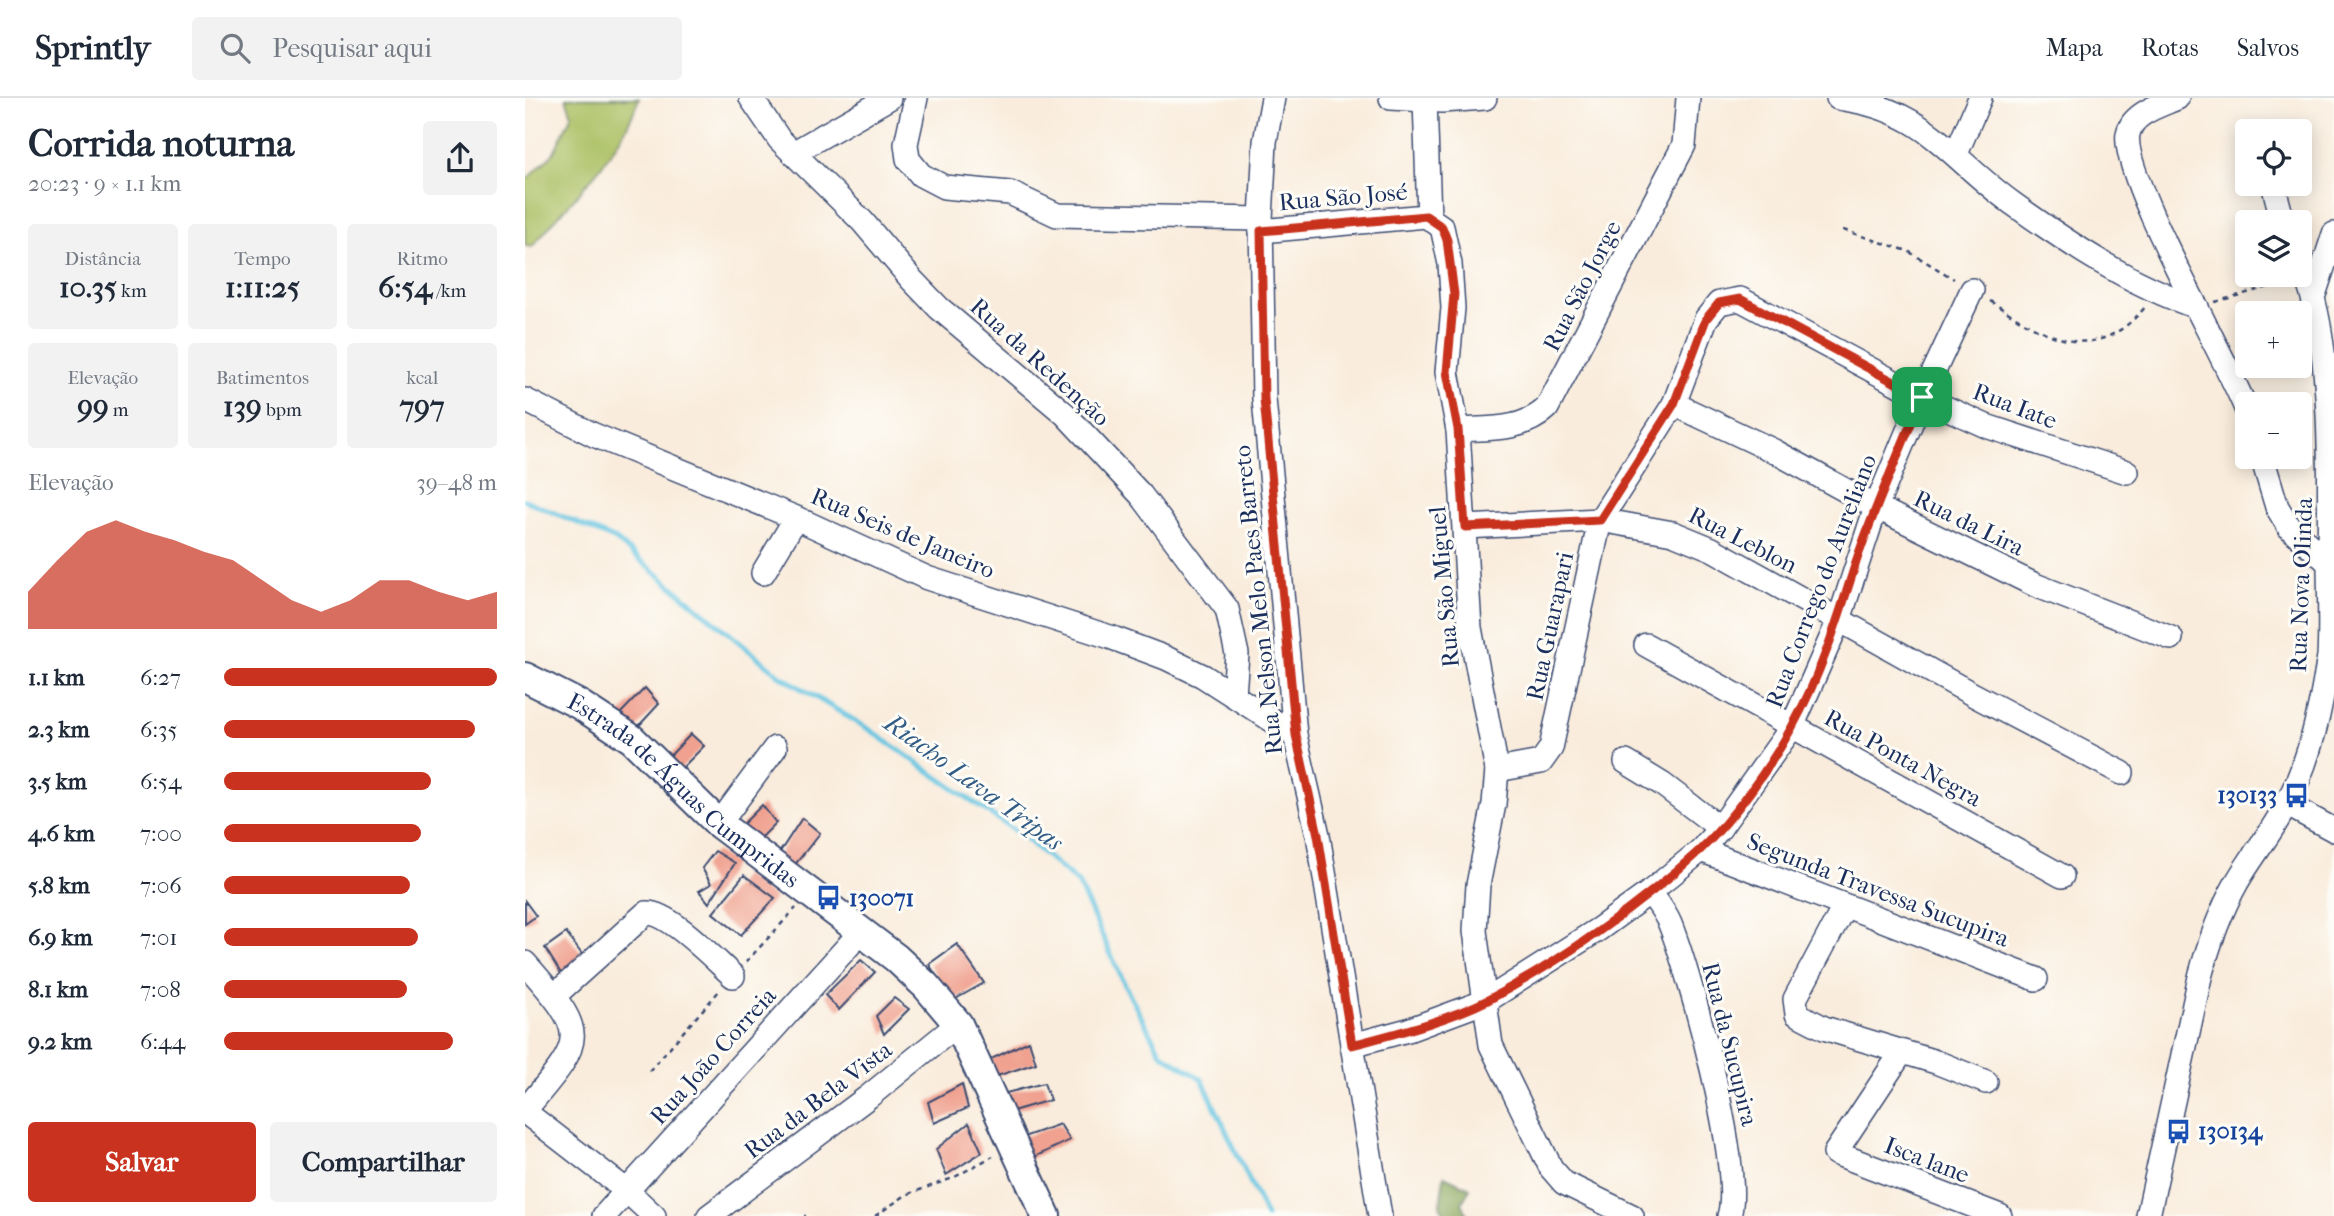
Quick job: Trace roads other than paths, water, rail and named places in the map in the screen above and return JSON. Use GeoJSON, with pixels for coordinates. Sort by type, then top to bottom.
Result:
{"type":"FeatureCollection","features":[{"type":"Feature","properties":{"kind":"main road","name":"Estrada de Águas Cumpridas"},"geometry":{"type":"LineString","coordinates":[[525,677],[580,705],[632,739],[719,824],[913,973],[958,1024],[1011,1146],[1046,1216]]}},
{"type":"Feature","properties":{"kind":"street","name":"Rua da Redenção"},"geometry":{"type":"LineString","coordinates":[[751,98],[779,139],[862,221],[939,308],[1065,414],[1141,495],[1227,610],[1237,653],[1234,695]]}},
{"type":"Feature","properties":{"kind":"street"},"geometry":{"type":"LineString","coordinates":[[793,153],[888,98]]}},
{"type":"Feature","properties":{"kind":"street","name":"Rua São José"},"geometry":{"type":"LineString","coordinates":[[916,98],[906,144],[908,159],[921,175],[944,187],[1010,193],[1057,215],[1261,225],[1429,217]]}},
{"type":"Feature","properties":{"kind":"street","name":"Rua Nelson Melo Paes Barreto"},"geometry":{"type":"LineString","coordinates":[[1273,98],[1265,142],[1261,225],[1264,399],[1296,735],[1318,835],[1380,1216]]}},
{"type":"Feature","properties":{"kind":"street"},"geometry":{"type":"LineString","coordinates":[[1391,98],[1485,98]]}},
{"type":"Feature","properties":{"kind":"street","name":"Rua São Jorge"},"geometry":{"type":"LineString","coordinates":[[1458,429],[1519,425],[1535,420],[1547,408],[1684,145],[1688,98]]}},
{"type":"Feature","properties":{"kind":"street"},"geometry":{"type":"LineString","coordinates":[[1838,98],[1886,107],[1909,118],[2010,201],[2157,292],[2197,307]]}},
{"type":"Feature","properties":{"kind":"street"},"geometry":{"type":"LineString","coordinates":[[1956,154],[1980,98]]}},
{"type":"Feature","properties":{"kind":"street"},"geometry":{"type":"LineString","coordinates":[[2177,98],[2141,114],[2128,132],[2127,148],[2135,175],[2239,392]]}},
{"type":"Feature","properties":{"kind":"street"},"geometry":{"type":"LineString","coordinates":[[1425,100],[1429,217]]}},
{"type":"Feature","properties":{"kind":"street","name":"Rua São Miguel"},"geometry":{"type":"LineString","coordinates":[[1429,217],[1442,227],[1450,264],[1453,308],[1447,365],[1458,429],[1470,628],[1497,770],[1495,804],[1478,886],[1475,931],[1492,1045],[1498,1063],[1521,1101],[1551,1168],[1564,1183],[1632,1216]]}},
{"type":"Feature","properties":{"kind":"street"},"geometry":{"type":"LineString","coordinates":[[2312,270],[2334,234]]}},
{"type":"Feature","properties":{"kind":"street","name":"Rua Nova Olinda"},"geometry":{"type":"LineString","coordinates":[[2148,1216],[2188,1028],[2210,941],[2236,884],[2286,804],[2308,752],[2323,697],[2330,646],[2331,392],[2322,315],[2312,287]]}},
{"type":"Feature","properties":{"kind":"street","name":"Rua Corrego do Aureliano"},"geometry":{"type":"LineString","coordinates":[[1352,1045],[1408,1030],[1486,1001],[1599,929],[1650,892],[1701,850],[1720,828],[1792,727],[1839,620],[1877,507],[1922,397],[1972,290]]}},
{"type":"Feature","properties":{"kind":"street","name":"Rua Iate"},"geometry":{"type":"LineString","coordinates":[[1740,299],[1922,397],[1986,426],[2127,472]]}},
{"type":"Feature","properties":{"kind":"street","name":"Rua Guarapari"},"geometry":{"type":"LineString","coordinates":[[1497,770],[1541,762],[1551,748],[1600,520],[1674,404],[1711,309],[1719,303],[1740,299]]}},
{"type":"Feature","properties":{"kind":"street","name":"Rua Seis de Janeiro"},"geometry":{"type":"LineString","coordinates":[[525,400],[594,435],[796,518],[927,578],[1110,636],[1166,658],[1234,695],[1296,735]]}},
{"type":"Feature","properties":{"kind":"street","name":"Rua da Lira"},"geometry":{"type":"LineString","coordinates":[[1674,404],[1795,461],[1877,507],[2035,585],[2171,638]]}},
{"type":"Feature","properties":{"kind":"street"},"geometry":{"type":"LineString","coordinates":[[2266,469],[2277,507],[2289,527],[2329,563]]}},
{"type":"Feature","properties":{"kind":"street"},"geometry":{"type":"LineString","coordinates":[[763,573],[796,518]]}},
{"type":"Feature","properties":{"kind":"street","name":"Rua Leblon"},"geometry":{"type":"LineString","coordinates":[[1465,527],[1600,520],[1672,533],[1712,549],[2122,773]]}},
{"type":"Feature","properties":{"kind":"street","name":"Rua Ponta Negra"},"geometry":{"type":"LineString","coordinates":[[1646,645],[2062,876]]}},
{"type":"Feature","properties":{"kind":"street"},"geometry":{"type":"LineString","coordinates":[[719,824],[775,748]]}},
{"type":"Feature","properties":{"kind":"street"},"geometry":{"type":"LineString","coordinates":[[1626,762],[1663,784],[1720,828]]}},
{"type":"Feature","properties":{"kind":"street"},"geometry":{"type":"LineString","coordinates":[[2286,804],[2334,830]]}},
{"type":"Feature","properties":{"kind":"street","name":"Segunda Travessa Sucupira"},"geometry":{"type":"LineString","coordinates":[[1701,850],[2036,979]]}},
{"type":"Feature","properties":{"kind":"street","name":"Rua da Sucupira"},"geometry":{"type":"LineString","coordinates":[[1650,892],[1669,922],[1699,1024],[1731,1160],[1734,1203],[1729,1216]]}},
{"type":"Feature","properties":{"kind":"street"},"geometry":{"type":"LineString","coordinates":[[1844,907],[1804,977],[1794,1007],[1804,1020],[1986,1082]]}},
{"type":"Feature","properties":{"kind":"street"},"geometry":{"type":"LineString","coordinates":[[554,996],[646,912],[661,915],[673,923],[733,976]]}},
{"type":"Feature","properties":{"kind":"street","name":"Rua João Correia"},"geometry":{"type":"LineString","coordinates":[[604,1216],[861,932]]}},
{"type":"Feature","properties":{"kind":"street"},"geometry":{"type":"LineString","coordinates":[[525,963],[565,1010],[571,1027],[570,1053],[525,1111],[627,1191],[654,1216]]}},
{"type":"Feature","properties":{"kind":"street","name":"Rua da Bela Vista"},"geometry":{"type":"LineString","coordinates":[[709,1216],[869,1097],[958,1024]]}},
{"type":"Feature","properties":{"kind":"street","name":"Isca lane"},"geometry":{"type":"LineString","coordinates":[[1902,1052],[1835,1153],[2000,1216]]}},
{"type":"Feature","properties":{"kind":"waterway","name":"Riacho Lava Tripas"},"geometry":{"type":"LineString","coordinates":[[525,500],[616,540],[779,675],[870,730],[1025,838],[1078,883],[1130,996],[1161,1053],[1202,1079],[1266,1216]]}},
{"type":"Feature","properties":{"kind":"place","name":"130133"},"geometry":{"type":"Point","coordinates":[2297,795]}},
{"type":"Feature","properties":{"kind":"place","name":"130071"},"geometry":{"type":"Point","coordinates":[829,898]}},
{"type":"Feature","properties":{"kind":"place","name":"130134"},"geometry":{"type":"Point","coordinates":[2178,1131]}}]}
